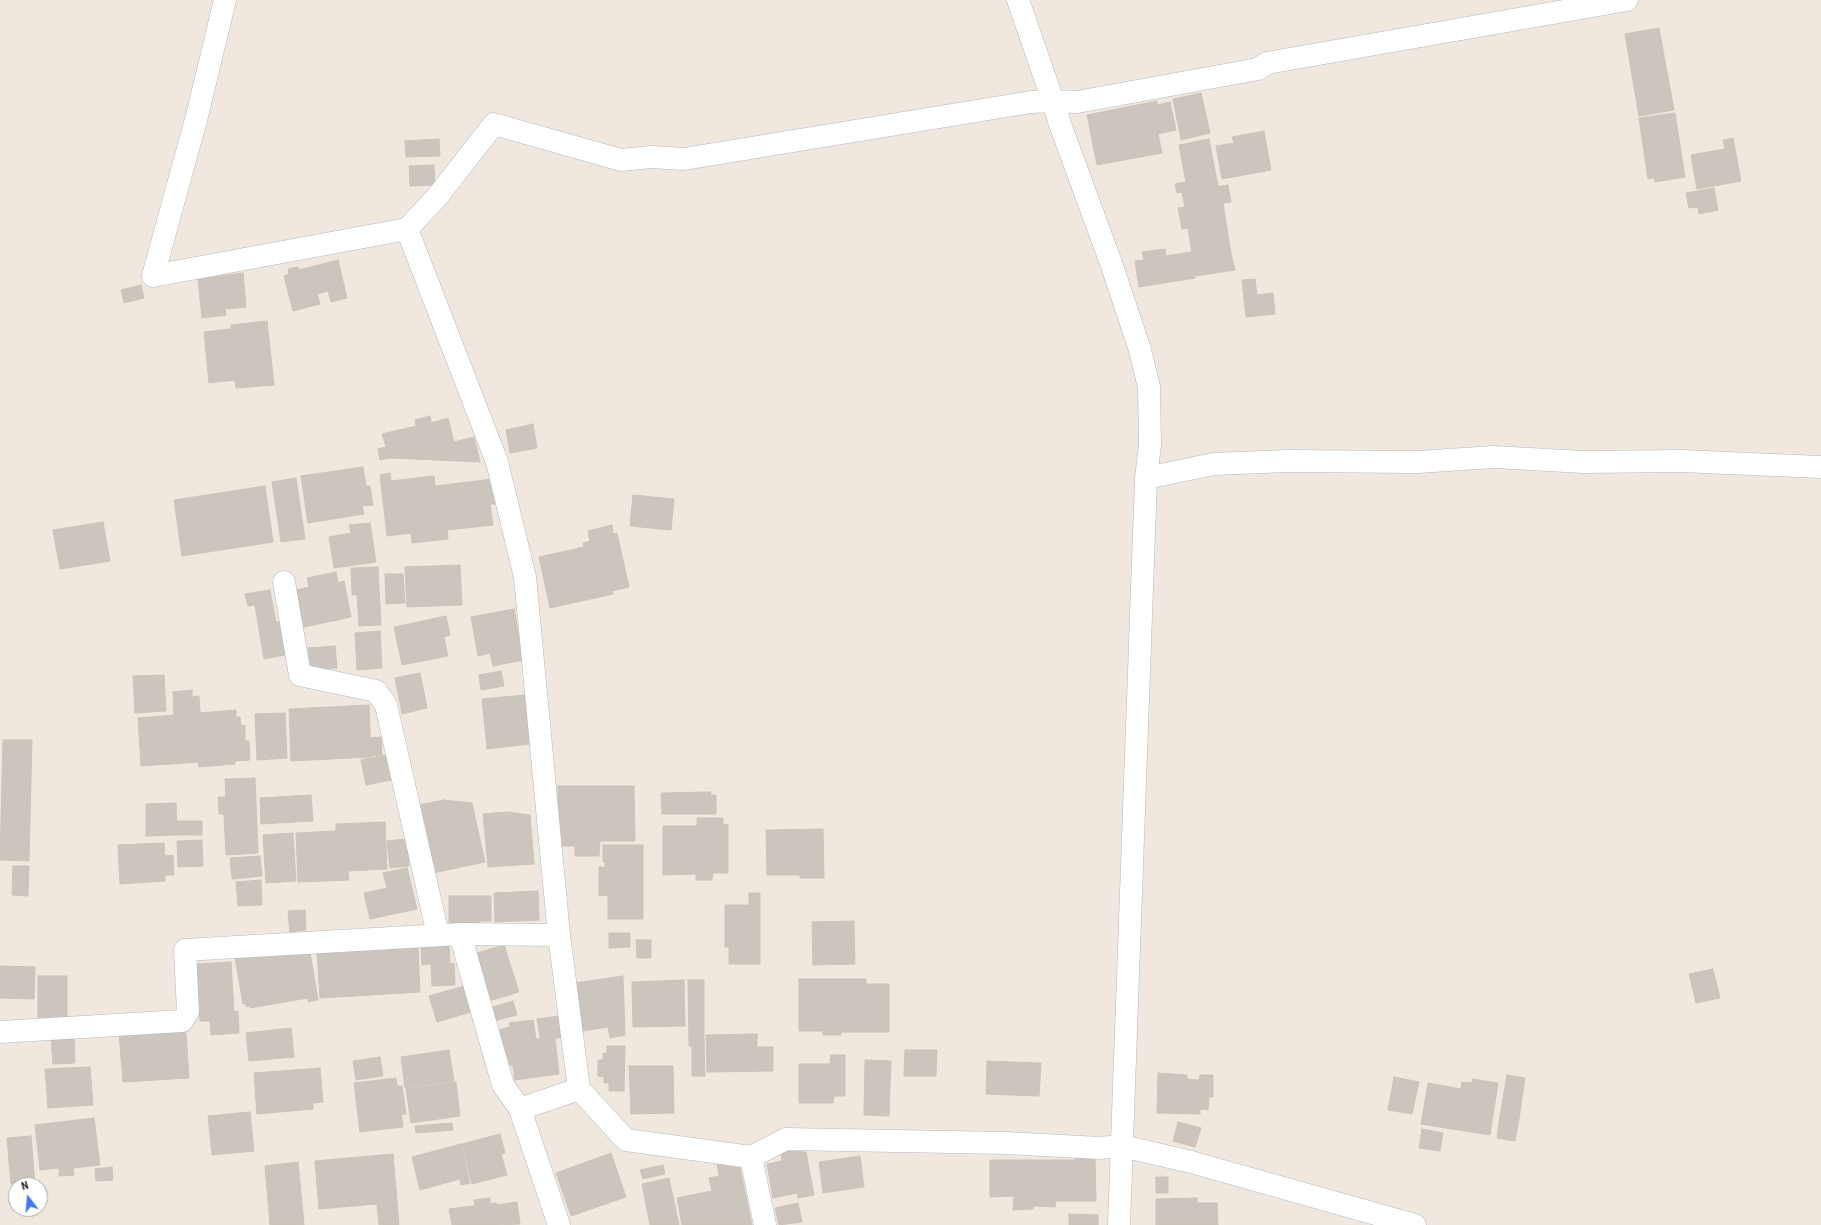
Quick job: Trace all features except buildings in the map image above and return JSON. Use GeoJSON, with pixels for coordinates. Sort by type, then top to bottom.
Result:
{"type":"FeatureCollection","features":[{"type":"Feature","properties":{"kind":"street"},"geometry":{"type":"LineString","coordinates":[[225,0],[197,116],[153,276],[408,229],[437,197],[494,124],[621,160],[651,157],[684,159],[1031,102],[1077,102],[1258,69],[1267,63],[1627,0]]}},
{"type":"Feature","properties":{"kind":"street"},"geometry":{"type":"LineString","coordinates":[[1018,0],[1060,124],[1113,270],[1140,350],[1149,387],[1150,444],[1146,478],[1119,1225]]}},
{"type":"Feature","properties":{"kind":"street"},"geometry":{"type":"LineString","coordinates":[[408,229],[497,462],[525,577],[559,935],[579,1089],[626,1140],[751,1157],[786,1138],[1006,1143],[1099,1148],[1122,1146],[1191,1162],[1415,1225]]}},
{"type":"Feature","properties":{"kind":"street"},"geometry":{"type":"LineString","coordinates":[[1146,478],[1214,464],[1288,461],[1418,462],[1494,458],[1583,462],[1681,461],[1821,467]]}},
{"type":"Feature","properties":{"kind":"street"},"geometry":{"type":"LineString","coordinates":[[284,582],[300,675],[376,691],[386,705],[438,935]]}},
{"type":"Feature","properties":{"kind":"street"},"geometry":{"type":"LineString","coordinates":[[0,1032],[182,1021],[188,1012],[185,950],[460,934],[559,935]]}},
{"type":"Feature","properties":{"kind":"street"},"geometry":{"type":"LineString","coordinates":[[460,934],[503,1085],[520,1110],[559,1225]]}},
{"type":"Feature","properties":{"kind":"street"},"geometry":{"type":"LineString","coordinates":[[520,1110],[579,1089]]}},
{"type":"Feature","properties":{"kind":"street"},"geometry":{"type":"LineString","coordinates":[[751,1157],[765,1225]]}}]}
